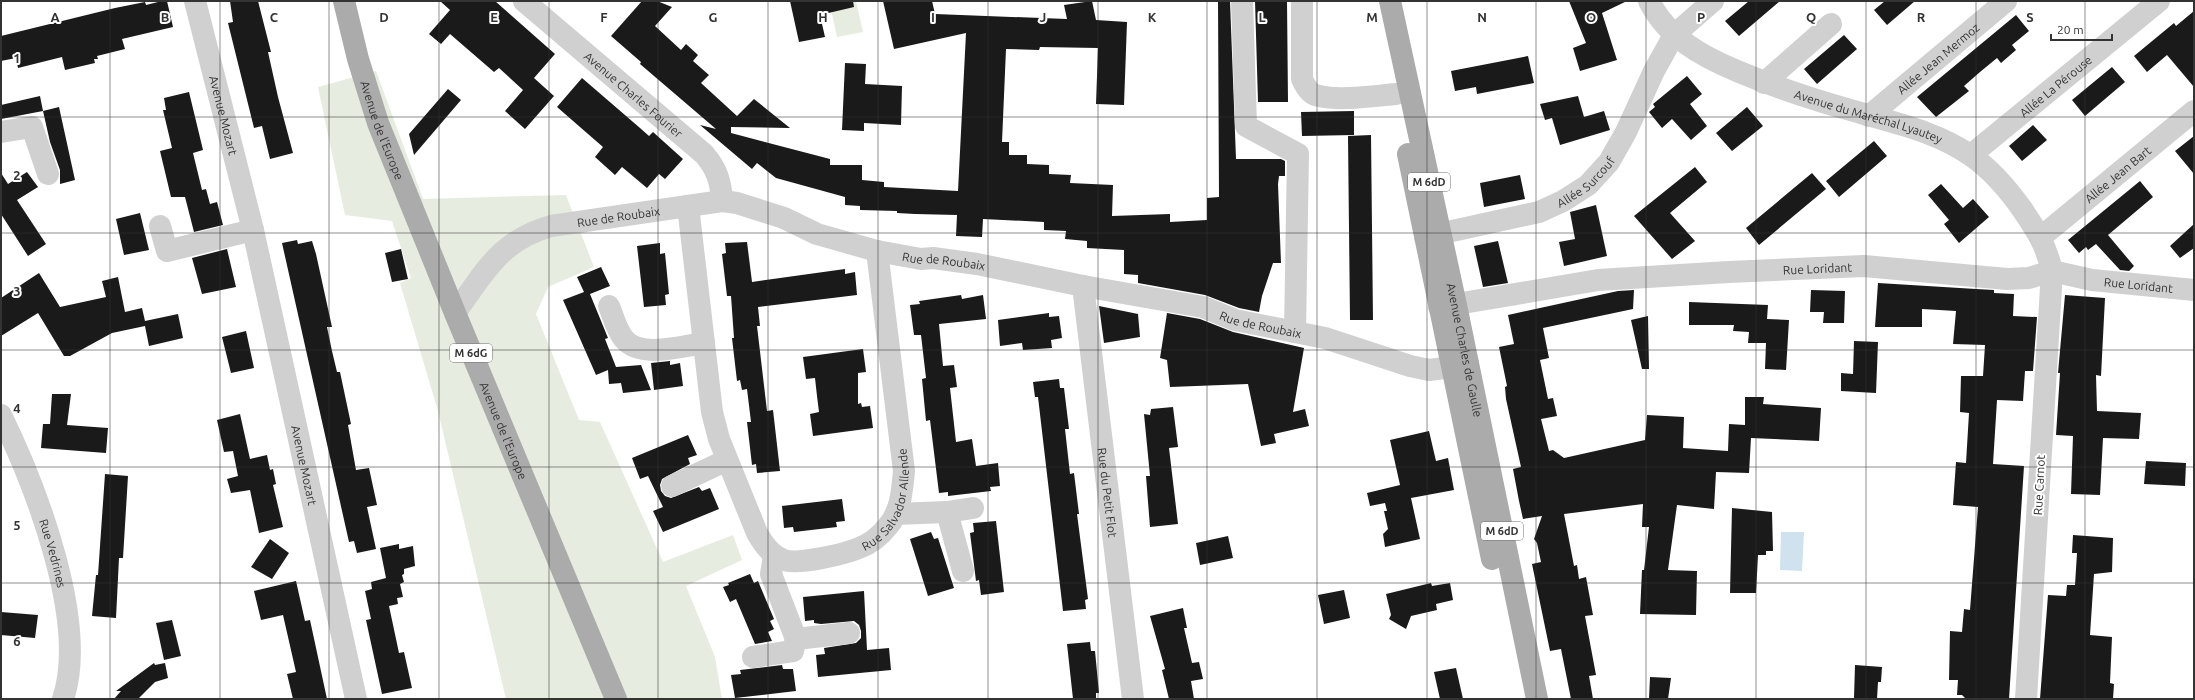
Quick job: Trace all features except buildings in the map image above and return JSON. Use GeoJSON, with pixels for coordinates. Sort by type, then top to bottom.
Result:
{"type":"FeatureCollection","features":[{"type":"Feature","properties":{"kind":"main road","name":"Avenue de l'Europe"},"geometry":{"type":"LineString","coordinates":[[344,1],[371,104],[455,313],[616,699]]}},
{"type":"Feature","properties":{"kind":"main road","name":"Avenue Charles de Gaulle"},"geometry":{"type":"LineString","coordinates":[[1377,1],[1396,94],[1433,235]]}},
{"type":"Feature","properties":{"kind":"main road","name":"Avenue Charles de Gaulle"},"geometry":{"type":"LineString","coordinates":[[1390,1],[1433,235],[1460,365],[1521,699]]}},
{"type":"Feature","properties":{"kind":"main road","name":"Avenue Charles de Gaulle"},"geometry":{"type":"LineString","coordinates":[[1460,365],[1537,699]]}},
{"type":"Feature","properties":{"kind":"street","name":"Avenue Mozart"},"geometry":{"type":"LineString","coordinates":[[195,1],[253,230],[356,699]]}},
{"type":"Feature","properties":{"kind":"street","name":"Avenue Charles Fourier"},"geometry":{"type":"LineString","coordinates":[[524,1],[704,154],[710,161],[719,177],[722,201]]}},
{"type":"Feature","properties":{"kind":"street"},"geometry":{"type":"LineString","coordinates":[[1242,1],[1246,126],[1298,154],[1295,332]]}},
{"type":"Feature","properties":{"kind":"street"},"geometry":{"type":"LineString","coordinates":[[1302,1],[1302,79],[1305,87],[1318,96],[1360,97],[1396,94]]}},
{"type":"Feature","properties":{"kind":"street","name":"Avenue du Maréchal Lyautey"},"geometry":{"type":"LineString","coordinates":[[1649,1],[1658,16],[1674,35],[1701,55],[1764,83],[1932,135],[1971,155],[2006,188],[2041,237],[2052,271]]}},
{"type":"Feature","properties":{"kind":"street","name":"Allée Surcouf"},"geometry":{"type":"LineString","coordinates":[[1433,235],[1539,212],[1563,201],[1588,184],[1609,162],[1626,132],[1654,71],[1674,35],[1713,1]]}},
{"type":"Feature","properties":{"kind":"street","name":"Allée Jean Mermoz"},"geometry":{"type":"LineString","coordinates":[[1869,116],[2006,1]]}},
{"type":"Feature","properties":{"kind":"street","name":"Allée La Pérouse"},"geometry":{"type":"LineString","coordinates":[[1971,155],[2159,1]]}},
{"type":"Feature","properties":{"kind":"street"},"geometry":{"type":"LineString","coordinates":[[1764,83],[1831,24]]}},
{"type":"Feature","properties":{"kind":"street","name":"Allée Jean Bart"},"geometry":{"type":"LineString","coordinates":[[2041,237],[2194,111]]}},
{"type":"Feature","properties":{"kind":"street"},"geometry":{"type":"LineString","coordinates":[[1,132],[32,127],[48,174]]}},
{"type":"Feature","properties":{"kind":"street","name":"Rue de Roubaix"},"geometry":{"type":"LineString","coordinates":[[455,313],[500,252],[510,244],[534,231],[551,226],[722,201],[752,206],[784,218],[817,234],[877,251],[921,259],[951,260],[1083,286],[1203,307],[1235,320],[1325,338],[1410,366],[1429,370],[1460,365]]}},
{"type":"Feature","properties":{"kind":"street"},"geometry":{"type":"LineString","coordinates":[[688,206],[712,412],[719,439],[757,533],[764,546],[774,555],[771,574],[796,639],[793,651],[753,657]]}},
{"type":"Feature","properties":{"kind":"street"},"geometry":{"type":"LineString","coordinates":[[160,226],[167,251],[253,230]]}},
{"type":"Feature","properties":{"kind":"street","name":"Rue Salvador Allende"},"geometry":{"type":"LineString","coordinates":[[774,555],[786,561],[799,561],[860,548],[879,536],[896,514],[900,502],[904,472],[877,251]]}},
{"type":"Feature","properties":{"kind":"street","name":"Rue Loridant"},"geometry":{"type":"LineString","coordinates":[[1448,306],[1582,282],[1617,278],[1864,266],[2007,279],[2029,278],[2052,271],[2092,280],[2194,290]]}},
{"type":"Feature","properties":{"kind":"street","name":"Rue Carnot"},"geometry":{"type":"LineString","coordinates":[[2026,699],[2052,271]]}},
{"type":"Feature","properties":{"kind":"street","name":"Rue du Petit Flot"},"geometry":{"type":"LineString","coordinates":[[1083,286],[1133,699]]}},
{"type":"Feature","properties":{"kind":"street"},"geometry":{"type":"LineString","coordinates":[[609,306],[624,339],[634,347],[648,350],[704,343]]}},
{"type":"Feature","properties":{"kind":"street","name":"Rue Vedrines"},"geometry":{"type":"LineString","coordinates":[[1,415],[30,478],[50,538],[62,586],[67,621],[70,670],[63,699]]}},
{"type":"Feature","properties":{"kind":"street"},"geometry":{"type":"LineString","coordinates":[[672,486],[727,460]]}},
{"type":"Feature","properties":{"kind":"street"},"geometry":{"type":"LineString","coordinates":[[896,514],[947,512],[973,508]]}},
{"type":"Feature","properties":{"kind":"street"},"geometry":{"type":"LineString","coordinates":[[947,512],[964,571]]}},
{"type":"Feature","properties":{"kind":"street"},"geometry":{"type":"LineString","coordinates":[[796,639],[849,633]]}},
{"type":"Feature","properties":{"kind":"shaded area"},"geometry":{"type":"Polygon","coordinates":[[[829,1],[856,1],[863,32],[837,37],[829,1]]]}},
{"type":"Feature","properties":{"kind":"shaded area"},"geometry":{"type":"Polygon","coordinates":[[[376,71],[423,199],[566,195],[594,267],[548,287],[536,314],[579,420],[600,422],[663,562],[733,535],[742,560],[686,586],[715,657],[722,699],[506,699],[438,411],[400,283],[411,278],[392,221],[345,215],[318,87],[376,71]]]}},
{"type":"Feature","properties":{"kind":"water"},"geometry":{"type":"Polygon","coordinates":[[[1781,532],[1804,532],[1802,571],[1780,570],[1781,532]]]}}]}
